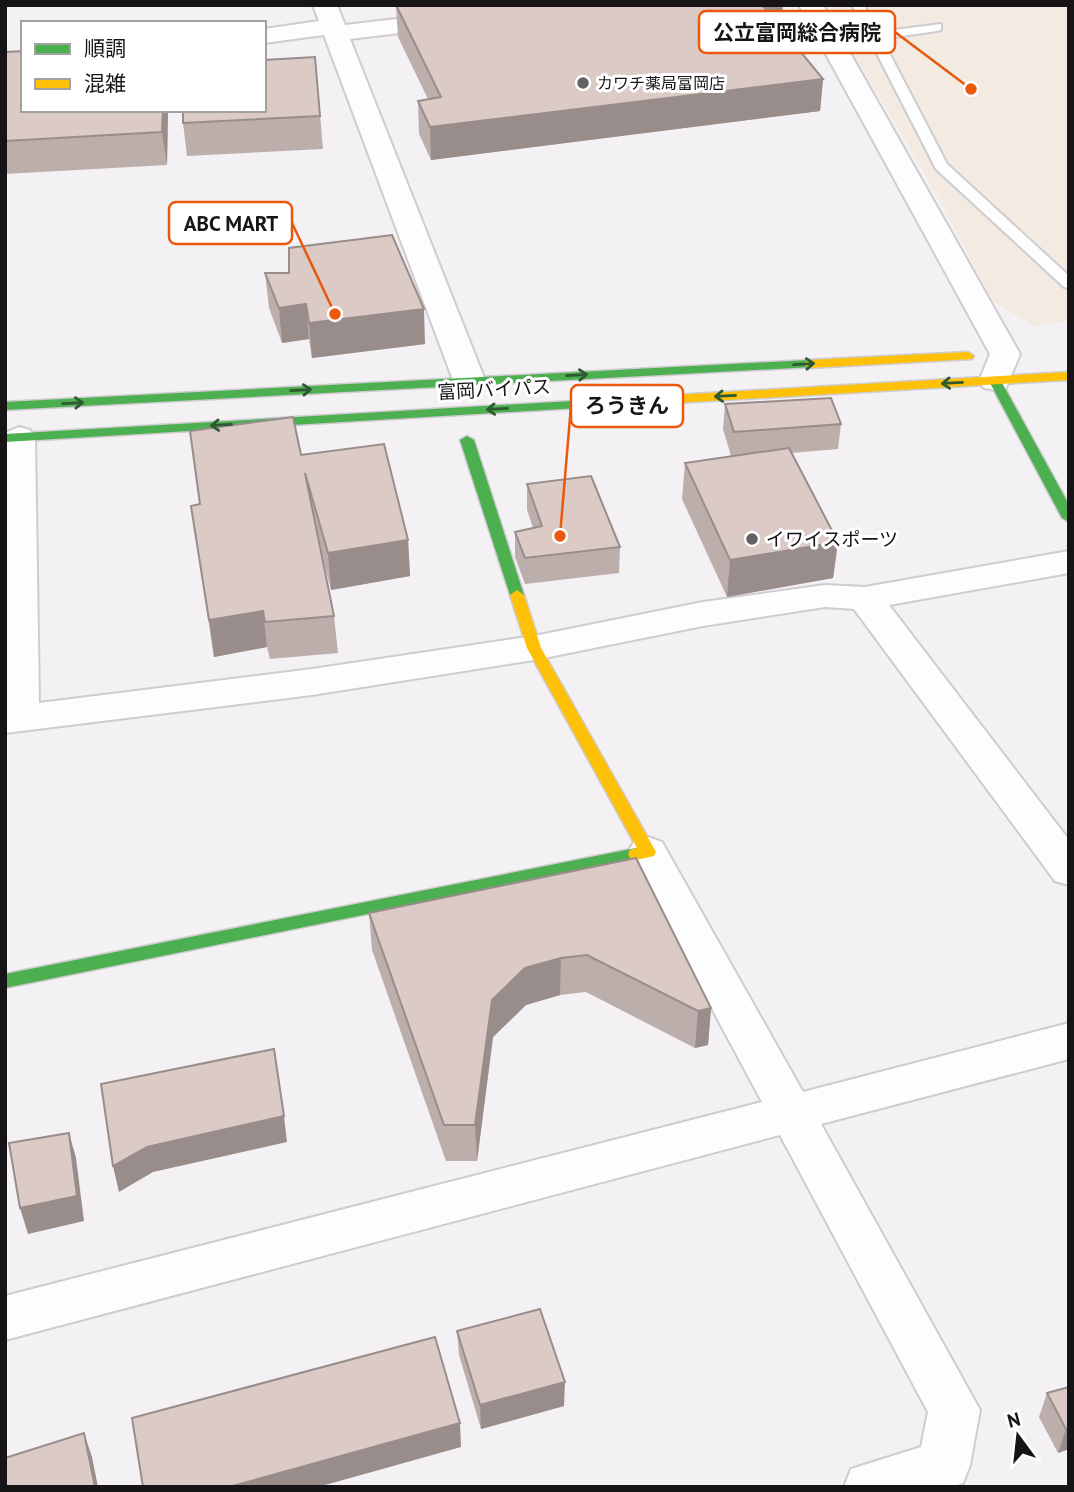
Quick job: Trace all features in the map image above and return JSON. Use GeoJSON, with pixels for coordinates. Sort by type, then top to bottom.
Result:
{"type":"FeatureCollection","features":[{"type":"Feature","properties":{"kind":"main road","name":"富岡バイパス"},"geometry":{"type":"LineString","coordinates":[[10,427],[469,380],[1011,354]]}},
{"type":"Feature","properties":{"kind":"main road","name":"富岡バイパス"},"geometry":{"type":"LineString","coordinates":[[10,427],[1069,376]]}},
{"type":"Feature","properties":{"kind":"main road"},"geometry":{"type":"LineString","coordinates":[[995,381],[1069,517]]}},
{"type":"Feature","properties":{"kind":"main road"},"geometry":{"type":"LineString","coordinates":[[5,981],[648,852],[534,648],[467,440]]}},
{"type":"Feature","properties":{"kind":"street"},"geometry":{"type":"LineString","coordinates":[[811,5],[1011,354],[995,381]]}},
{"type":"Feature","properties":{"kind":"street"},"geometry":{"type":"LineString","coordinates":[[266,36],[331,22],[468,18]]}},
{"type":"Feature","properties":{"kind":"street"},"geometry":{"type":"LineString","coordinates":[[331,22],[469,380]]}},
{"type":"Feature","properties":{"kind":"street"},"geometry":{"type":"LineString","coordinates":[[10,427],[12,719],[312,682],[534,648],[703,614],[825,596],[865,598],[1069,562]]}},
{"type":"Feature","properties":{"kind":"street"},"geometry":{"type":"LineString","coordinates":[[865,598],[1069,870]]}},
{"type":"Feature","properties":{"kind":"street"},"geometry":{"type":"LineString","coordinates":[[648,852],[954,1410],[944,1465],[870,1487]]}},
{"type":"Feature","properties":{"kind":"street"},"geometry":{"type":"LineString","coordinates":[[5,1318],[1069,1041]]}},
{"type":"Feature","properties":{"kind":"lane"},"geometry":{"type":"LineString","coordinates":[[858,5],[941,166],[1063,270],[1069,284]]}},
{"type":"Feature","properties":{"kind":"lane"},"geometry":{"type":"LineString","coordinates":[[874,36],[937,27]]}},
{"type":"Feature","properties":{"kind":"shaded area"},"geometry":{"type":"Polygon","coordinates":[[[824,5],[1069,5],[1069,321],[1035,326],[993,302],[924,172],[824,5]]]}},
{"type":"Feature","properties":{"kind":"building"},"geometry":{"type":"Polygon","coordinates":[[[396,5],[762,5],[823,79],[430,127],[418,101],[441,97],[396,5]]]}},
{"type":"Feature","properties":{"kind":"building"},"geometry":{"type":"Polygon","coordinates":[[[21,51],[21,112],[163,112],[162,132],[5,141],[5,52],[21,51]]]}},
{"type":"Feature","properties":{"kind":"building"},"geometry":{"type":"Polygon","coordinates":[[[315,57],[320,116],[183,123],[183,112],[266,112],[266,60],[315,57]]]}},
{"type":"Feature","properties":{"kind":"building"},"geometry":{"type":"Polygon","coordinates":[[[392,235],[424,309],[309,323],[306,304],[279,308],[265,273],[289,273],[289,248],[392,235]]]}},
{"type":"Feature","properties":{"kind":"building"},"geometry":{"type":"Polygon","coordinates":[[[831,398],[841,424],[734,432],[725,404],[831,398]]]}},
{"type":"Feature","properties":{"kind":"building"},"geometry":{"type":"Polygon","coordinates":[[[293,417],[301,455],[384,444],[408,540],[328,553],[305,473],[334,616],[265,622],[263,611],[209,620],[191,506],[200,504],[190,431],[293,417]]]}},
{"type":"Feature","properties":{"kind":"building"},"geometry":{"type":"Polygon","coordinates":[[[789,448],[838,542],[730,560],[685,463],[789,448]]]}},
{"type":"Feature","properties":{"kind":"building"},"geometry":{"type":"Polygon","coordinates":[[[591,476],[620,547],[525,558],[515,532],[542,526],[527,484],[591,476]]]}},
{"type":"Feature","properties":{"kind":"building"},"geometry":{"type":"Polygon","coordinates":[[[636,858],[711,1008],[698,1011],[587,955],[561,958],[525,968],[492,1000],[475,1125],[444,1125],[369,913],[636,858]]]}},
{"type":"Feature","properties":{"kind":"building"},"geometry":{"type":"Polygon","coordinates":[[[274,1049],[284,1116],[147,1147],[113,1166],[101,1084],[274,1049]]]}},
{"type":"Feature","properties":{"kind":"building"},"geometry":{"type":"Polygon","coordinates":[[[69,1133],[77,1196],[20,1208],[9,1143],[69,1133]]]}},
{"type":"Feature","properties":{"kind":"building"},"geometry":{"type":"Polygon","coordinates":[[[540,1309],[565,1382],[480,1405],[457,1331],[540,1309]]]}},
{"type":"Feature","properties":{"kind":"building"},"geometry":{"type":"Polygon","coordinates":[[[435,1337],[460,1423],[229,1487],[143,1487],[132,1418],[435,1337]]]}},
{"type":"Feature","properties":{"kind":"building"},"geometry":{"type":"Polygon","coordinates":[[[1069,1387],[1069,1428],[1066,1429],[1047,1393],[1069,1387]]]}},
{"type":"Feature","properties":{"kind":"building"},"geometry":{"type":"Polygon","coordinates":[[[84,1433],[95,1487],[5,1487],[5,1458],[84,1433]]]}},
{"type":"Feature","properties":{"kind":"traffic: fast"},"geometry":{"type":"LineString","coordinates":[[5,406],[809,364]]}},
{"type":"Feature","properties":{"kind":"traffic: fast"},"geometry":{"type":"LineString","coordinates":[[995,381],[1069,518]]}},
{"type":"Feature","properties":{"kind":"traffic: fast"},"geometry":{"type":"LineString","coordinates":[[5,438],[641,401]]}},
{"type":"Feature","properties":{"kind":"traffic: fast"},"geometry":{"type":"LineString","coordinates":[[467,440],[517,595]]}},
{"type":"Feature","properties":{"kind":"traffic: fast"},"geometry":{"type":"LineString","coordinates":[[5,981],[636,854]]}},
{"type":"Feature","properties":{"kind":"traffic: slow"},"geometry":{"type":"LineString","coordinates":[[809,364],[968,356]]}},
{"type":"Feature","properties":{"kind":"traffic: slow"},"geometry":{"type":"LineString","coordinates":[[641,401],[1069,376]]}},
{"type":"Feature","properties":{"kind":"traffic: slow"},"geometry":{"type":"LineString","coordinates":[[517,595],[534,648],[648,852],[636,854]]}},
{"type":"Feature","properties":{"kind":"place","name":"カワチ薬局富岡店"},"geometry":{"type":"Point","coordinates":[583,83]}},
{"type":"Feature","properties":{"kind":"place","name":"公立富岡総合病院"},"geometry":{"type":"Point","coordinates":[971,89]}},
{"type":"Feature","properties":{"kind":"place","name":"ABC MART"},"geometry":{"type":"Point","coordinates":[335,314]}},
{"type":"Feature","properties":{"kind":"place","name":"ろうきん"},"geometry":{"type":"Point","coordinates":[560,536]}},
{"type":"Feature","properties":{"kind":"place","name":"イワイスポーツ"},"geometry":{"type":"Point","coordinates":[752,539]}}]}
